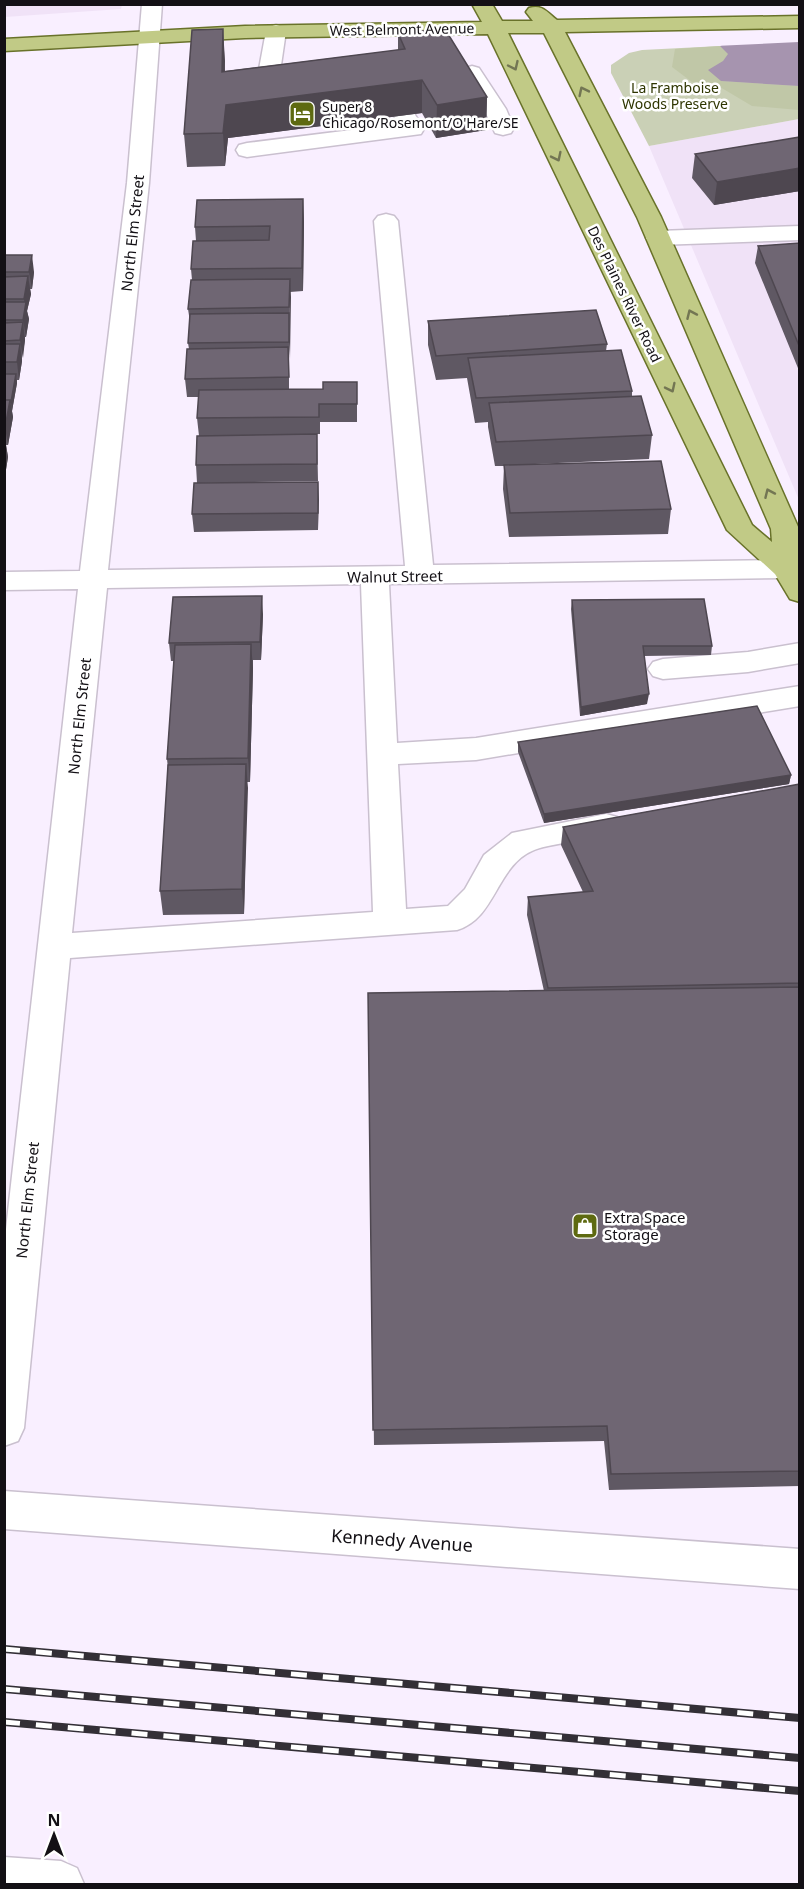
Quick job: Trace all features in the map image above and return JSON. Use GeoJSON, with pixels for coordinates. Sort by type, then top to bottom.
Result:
{"type":"FeatureCollection","features":[{"type":"Feature","properties":{"kind":"main road","name":"Des Plaines River Road"},"geometry":{"type":"LineString","coordinates":[[482,4],[741,530],[793,581]]}},
{"type":"Feature","properties":{"kind":"main road"},"geometry":{"type":"LineString","coordinates":[[529,4],[551,26],[658,238],[792,529],[793,581]]}},
{"type":"Feature","properties":{"kind":"main road","name":"West Belmont Avenue"},"geometry":{"type":"LineString","coordinates":[[4,45],[276,31],[800,22]]}},
{"type":"Feature","properties":{"kind":"street","name":"North Elm Street"},"geometry":{"type":"LineString","coordinates":[[4,1428],[17,1169],[54,947],[138,183],[152,4]]}},
{"type":"Feature","properties":{"kind":"street"},"geometry":{"type":"LineString","coordinates":[[276,31],[268,80],[322,73]]}},
{"type":"Feature","properties":{"kind":"street"},"geometry":{"type":"LineString","coordinates":[[472,72],[499,118],[532,104]]}},
{"type":"Feature","properties":{"kind":"street"},"geometry":{"type":"LineString","coordinates":[[247,150],[413,129],[404,115]]}},
{"type":"Feature","properties":{"kind":"street"},"geometry":{"type":"LineString","coordinates":[[386,221],[420,576]]}},
{"type":"Feature","properties":{"kind":"street"},"geometry":{"type":"LineString","coordinates":[[658,238],[800,233]]}},
{"type":"Feature","properties":{"kind":"street"},"geometry":{"type":"LineString","coordinates":[[375,576],[390,923]]}},
{"type":"Feature","properties":{"kind":"street","name":"Walnut Street"},"geometry":{"type":"LineString","coordinates":[[4,581],[375,576],[793,581]]}},
{"type":"Feature","properties":{"kind":"street"},"geometry":{"type":"LineString","coordinates":[[663,669],[748,662],[800,653]]}},
{"type":"Feature","properties":{"kind":"street"},"geometry":{"type":"LineString","coordinates":[[383,754],[476,749],[800,696]]}},
{"type":"Feature","properties":{"kind":"street"},"geometry":{"type":"LineString","coordinates":[[54,947],[457,918],[477,897],[495,863],[524,841],[639,819]]}},
{"type":"Feature","properties":{"kind":"street","name":"Kennedy Avenue"},"geometry":{"type":"LineString","coordinates":[[4,1510],[800,1569]]}},
{"type":"Feature","properties":{"kind":"street"},"geometry":{"type":"LineString","coordinates":[[4,1880],[61,1884]]}},
{"type":"Feature","properties":{"kind":"shaded area"},"geometry":{"type":"Polygon","coordinates":[[[5,4],[122,5],[121,9],[5,17],[5,4]]]}},
{"type":"Feature","properties":{"kind":"shaded area"},"geometry":{"type":"Polygon","coordinates":[[[799,5],[799,86],[721,81],[708,70],[723,61],[728,54],[720,46],[799,5]]]}},
{"type":"Feature","properties":{"kind":"shaded area"},"geometry":{"type":"Polygon","coordinates":[[[799,119],[799,500],[649,146],[799,119]]]}},
{"type":"Feature","properties":{"kind":"green space","name":"La Framboise Woods Preserve"},"geometry":{"type":"Polygon","coordinates":[[[799,42],[799,119],[649,146],[611,73],[611,65],[629,53],[642,50],[799,42]]]}},
{"type":"Feature","properties":{"kind":"green space"},"geometry":{"type":"Polygon","coordinates":[[[720,46],[729,54],[723,61],[721,81],[799,86],[799,110],[752,106],[715,84],[692,82],[672,67],[675,49],[720,46]]]}},
{"type":"Feature","properties":{"kind":"pier"},"geometry":{"type":"Polygon","coordinates":[[[654,4],[799,5],[799,42],[715,46],[654,4]]]}},
{"type":"Feature","properties":{"kind":"building"},"geometry":{"type":"Polygon","coordinates":[[[223,29],[222,72],[405,49],[398,33],[445,29],[487,97],[437,105],[422,80],[226,105],[223,133],[184,134],[192,30],[223,29]]]}},
{"type":"Feature","properties":{"kind":"building"},"geometry":{"type":"Polygon","coordinates":[[[800,137],[800,168],[717,182],[695,154],[800,137]]]}},
{"type":"Feature","properties":{"kind":"building"},"geometry":{"type":"Polygon","coordinates":[[[303,199],[302,268],[191,269],[193,241],[269,240],[270,226],[195,227],[197,200],[303,199]]]}},
{"type":"Feature","properties":{"kind":"building"},"geometry":{"type":"Polygon","coordinates":[[[800,243],[800,348],[758,246],[800,243]]]}},
{"type":"Feature","properties":{"kind":"building"},"geometry":{"type":"Polygon","coordinates":[[[4,255],[32,255],[29,272],[4,272],[4,255]]]}},
{"type":"Feature","properties":{"kind":"building"},"geometry":{"type":"Polygon","coordinates":[[[28,276],[24,299],[4,299],[4,277],[28,276]]]}},
{"type":"Feature","properties":{"kind":"building"},"geometry":{"type":"Polygon","coordinates":[[[290,279],[289,307],[188,309],[191,280],[290,279]]]}},
{"type":"Feature","properties":{"kind":"building"},"geometry":{"type":"Polygon","coordinates":[[[4,302],[26,302],[23,320],[4,320],[4,302]]]}},
{"type":"Feature","properties":{"kind":"building"},"geometry":{"type":"Polygon","coordinates":[[[596,310],[607,344],[436,356],[428,321],[596,310]]]}},
{"type":"Feature","properties":{"kind":"building"},"geometry":{"type":"Polygon","coordinates":[[[289,313],[289,342],[188,343],[190,314],[289,313]]]}},
{"type":"Feature","properties":{"kind":"building"},"geometry":{"type":"Polygon","coordinates":[[[23,322],[20,340],[4,341],[4,323],[23,322]]]}},
{"type":"Feature","properties":{"kind":"building"},"geometry":{"type":"Polygon","coordinates":[[[4,344],[20,344],[17,362],[4,362],[4,344]]]}},
{"type":"Feature","properties":{"kind":"building"},"geometry":{"type":"Polygon","coordinates":[[[288,347],[289,377],[185,379],[187,349],[288,347]]]}},
{"type":"Feature","properties":{"kind":"building"},"geometry":{"type":"Polygon","coordinates":[[[621,350],[632,391],[476,398],[468,358],[621,350]]]}},
{"type":"Feature","properties":{"kind":"building"},"geometry":{"type":"Polygon","coordinates":[[[4,374],[16,374],[11,402],[4,400],[4,374]]]}},
{"type":"Feature","properties":{"kind":"building"},"geometry":{"type":"Polygon","coordinates":[[[323,382],[357,382],[357,404],[319,404],[319,417],[197,418],[199,390],[323,389],[323,382]]]}},
{"type":"Feature","properties":{"kind":"building"},"geometry":{"type":"Polygon","coordinates":[[[641,396],[652,435],[496,442],[489,403],[641,396]]]}},
{"type":"Feature","properties":{"kind":"building"},"geometry":{"type":"Polygon","coordinates":[[[4,400],[10,400],[5,428],[4,428],[4,400]]]}},
{"type":"Feature","properties":{"kind":"building"},"geometry":{"type":"Polygon","coordinates":[[[317,434],[317,464],[196,465],[197,436],[317,434]]]}},
{"type":"Feature","properties":{"kind":"building"},"geometry":{"type":"Polygon","coordinates":[[[661,461],[671,509],[510,513],[504,465],[661,461]]]}},
{"type":"Feature","properties":{"kind":"building"},"geometry":{"type":"Polygon","coordinates":[[[318,482],[318,513],[192,514],[194,483],[318,482]]]}},
{"type":"Feature","properties":{"kind":"building"},"geometry":{"type":"Polygon","coordinates":[[[262,596],[260,642],[169,643],[173,597],[262,596]]]}},
{"type":"Feature","properties":{"kind":"building"},"geometry":{"type":"Polygon","coordinates":[[[704,599],[712,646],[643,646],[649,694],[581,707],[572,600],[704,599]]]}},
{"type":"Feature","properties":{"kind":"building"},"geometry":{"type":"Polygon","coordinates":[[[251,644],[248,758],[167,759],[175,645],[251,644]]]}},
{"type":"Feature","properties":{"kind":"building"},"geometry":{"type":"Polygon","coordinates":[[[757,706],[791,775],[544,814],[518,742],[757,706]]]}},
{"type":"Feature","properties":{"kind":"building"},"geometry":{"type":"Polygon","coordinates":[[[246,764],[242,889],[160,891],[168,765],[246,764]]]}},
{"type":"Feature","properties":{"kind":"building"},"geometry":{"type":"Polygon","coordinates":[[[800,784],[800,983],[548,988],[528,897],[593,891],[563,827],[800,784]]]}},
{"type":"Feature","properties":{"kind":"building","name":"Extra Space Storage"},"geometry":{"type":"Polygon","coordinates":[[[800,987],[800,1471],[611,1474],[607,1426],[373,1430],[368,993],[800,987]]]}},
{"type":"Feature","properties":{"kind":"railway"},"geometry":{"type":"LineString","coordinates":[[4,1649],[800,1718]]}},
{"type":"Feature","properties":{"kind":"railway"},"geometry":{"type":"LineString","coordinates":[[4,1689],[800,1758]]}},
{"type":"Feature","properties":{"kind":"railway"},"geometry":{"type":"LineString","coordinates":[[4,1722],[800,1791]]}},
{"type":"Feature","properties":{"kind":"place","name":"Super 8 Chicago/Rosemont/O'Hare/SE"},"geometry":{"type":"Point","coordinates":[302,114]}},
{"type":"Feature","properties":{"kind":"place","name":"Extra Space Storage"},"geometry":{"type":"Point","coordinates":[585,1226]}}]}
